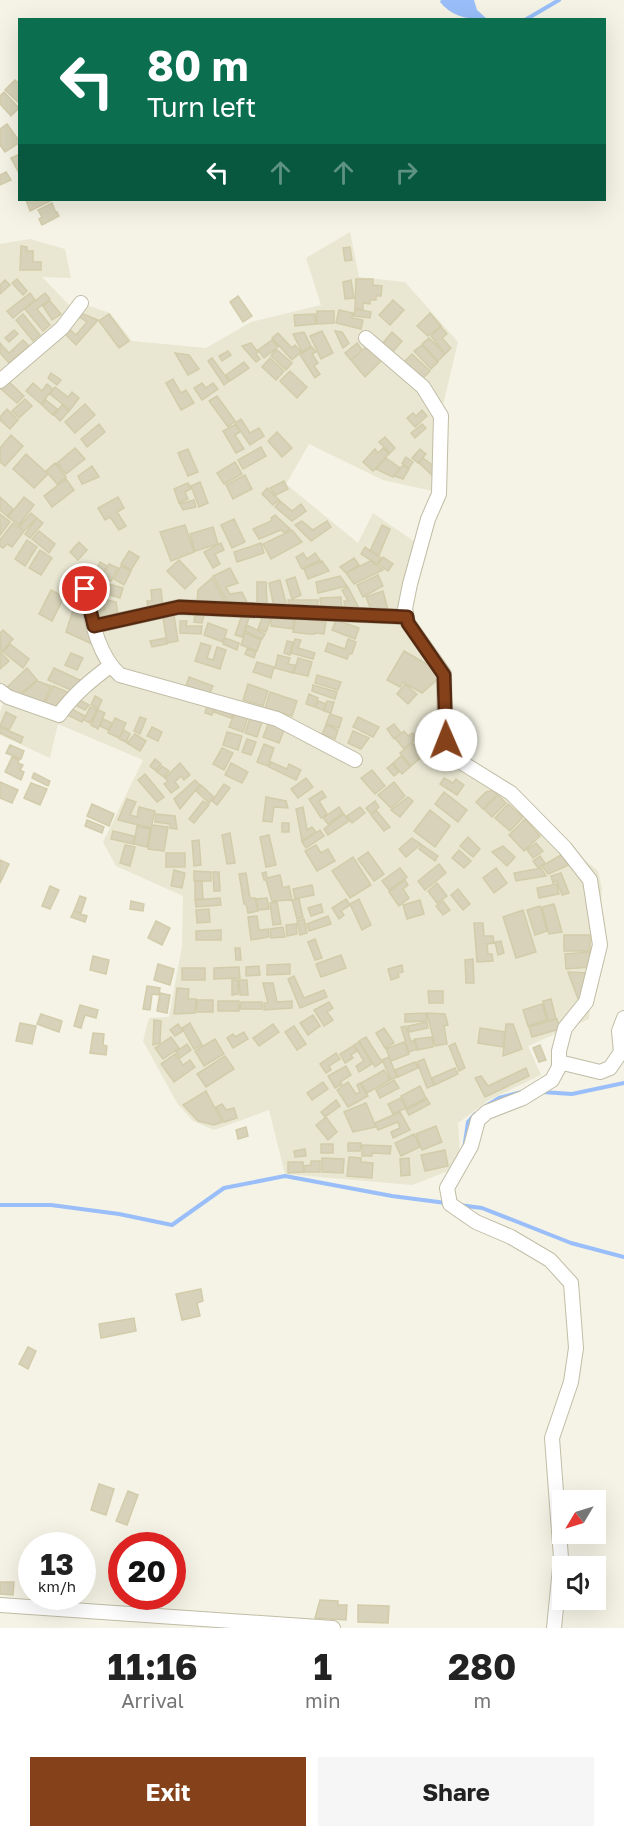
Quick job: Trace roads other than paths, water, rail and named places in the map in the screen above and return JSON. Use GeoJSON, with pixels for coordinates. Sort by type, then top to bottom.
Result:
{"type":"FeatureCollection","features":[{"type":"Feature","properties":{"kind":"street"},"geometry":{"type":"LineString","coordinates":[[0,381],[62,328],[81,303]]}},
{"type":"Feature","properties":{"kind":"street"},"geometry":{"type":"LineString","coordinates":[[366,338],[423,387],[441,416],[439,494],[428,519],[405,609],[408,623],[444,675],[446,740],[462,762],[511,793],[565,848],[590,880],[600,945],[586,1002],[565,1028],[559,1067],[552,1080],[523,1098],[487,1112],[478,1120],[471,1146],[447,1188],[450,1204],[476,1222],[511,1237],[550,1260],[571,1283],[576,1348],[571,1382],[552,1438],[561,1558],[554,1628]]}},
{"type":"Feature","properties":{"kind":"street"},"geometry":{"type":"LineString","coordinates":[[85,589],[94,626],[110,666],[120,675],[278,719],[355,760]]}},
{"type":"Feature","properties":{"kind":"street"},"geometry":{"type":"LineString","coordinates":[[94,626],[179,607],[407,617]]}},
{"type":"Feature","properties":{"kind":"street"},"geometry":{"type":"LineString","coordinates":[[0,692],[59,715],[69,700],[110,666]]}},
{"type":"Feature","properties":{"kind":"street"},"geometry":{"type":"LineString","coordinates":[[560,1062],[600,1072],[610,1068],[621,1052],[619,1030],[624,1018]]}},
{"type":"Feature","properties":{"kind":"street"},"geometry":{"type":"LineString","coordinates":[[0,1605],[333,1628]]}},
{"type":"Feature","properties":{"kind":"water"},"geometry":{"type":"Polygon","coordinates":[[[441,0],[474,0],[477,10],[486,18],[467,18],[455,14],[440,2],[441,0]]]}},
{"type":"Feature","properties":{"kind":"waterway"},"geometry":{"type":"LineString","coordinates":[[528,18],[559,0]]}},
{"type":"Feature","properties":{"kind":"waterway"},"geometry":{"type":"LineString","coordinates":[[542,1092],[572,1094],[624,1083]]}},
{"type":"Feature","properties":{"kind":"waterway"},"geometry":{"type":"LineString","coordinates":[[486,1106],[499,1098],[526,1091]]}},
{"type":"Feature","properties":{"kind":"waterway"},"geometry":{"type":"LineString","coordinates":[[464,1149],[468,1122],[475,1114]]}},
{"type":"Feature","properties":{"kind":"waterway"},"geometry":{"type":"LineString","coordinates":[[0,1205],[51,1205],[119,1214],[172,1225],[224,1188],[285,1176],[392,1196],[446,1203]]}},
{"type":"Feature","properties":{"kind":"waterway"},"geometry":{"type":"LineString","coordinates":[[459,1205],[482,1208],[571,1243],[624,1257]]}}]}
